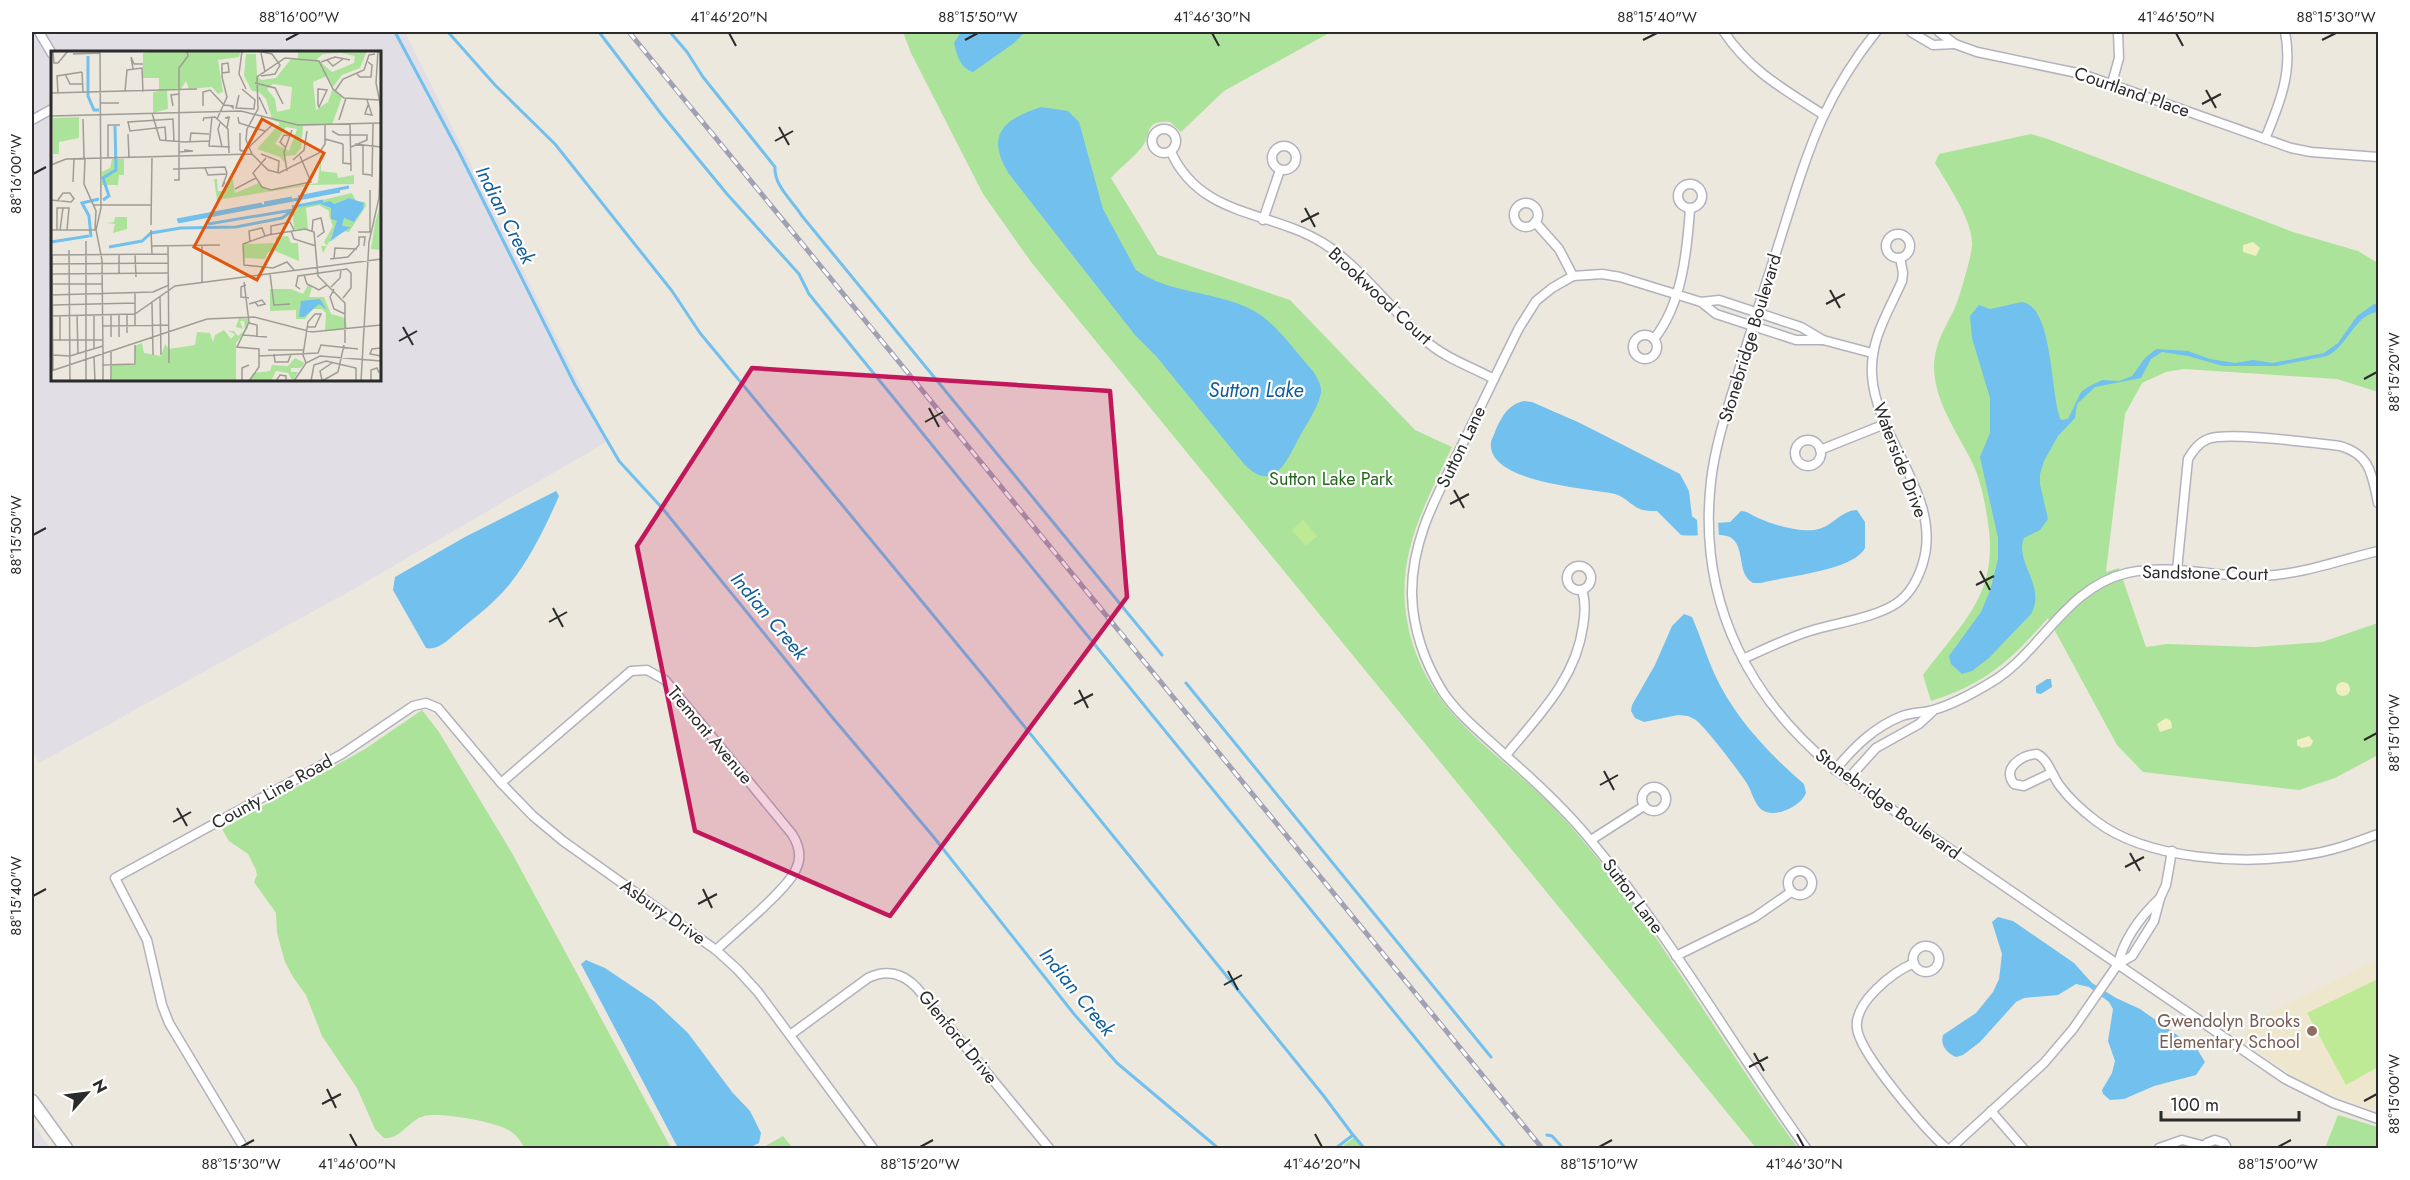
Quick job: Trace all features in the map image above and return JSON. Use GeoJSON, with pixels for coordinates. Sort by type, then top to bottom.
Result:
{"type":"FeatureCollection","features":[{"type":"Feature","properties":{"kind":"street"},"geometry":{"type":"LineString","coordinates":[[39,32],[51,52]]}},
{"type":"Feature","properties":{"kind":"street"},"geometry":{"type":"LineString","coordinates":[[1724,32],[1738,52],[1762,75],[1824,115]]}},
{"type":"Feature","properties":{"kind":"street","name":"Stonebridge Boulevard"},"geometry":{"type":"LineString","coordinates":[[1875,32],[1824,115],[1756,312],[1716,451],[1711,481],[1709,519],[1713,568],[1721,605],[1743,659],[1759,688],[1778,713],[1795,733],[1835,770],[2285,1079],[2327,1101],[2379,1119]]}},
{"type":"Feature","properties":{"kind":"street","name":"Courtland Place"},"geometry":{"type":"LineString","coordinates":[[1911,32],[1933,45],[1955,44]]}},
{"type":"Feature","properties":{"kind":"street","name":"Courtland Place"},"geometry":{"type":"LineString","coordinates":[[1939,32],[1955,44],[1992,56],[2061,69],[2112,83],[2301,151],[2379,157]]}},
{"type":"Feature","properties":{"kind":"street"},"geometry":{"type":"LineString","coordinates":[[2112,83],[2119,58],[2118,32]]}},
{"type":"Feature","properties":{"kind":"street"},"geometry":{"type":"LineString","coordinates":[[2265,139],[2281,102],[2286,82],[2289,63],[2285,32]]}},
{"type":"Feature","properties":{"kind":"street"},"geometry":{"type":"LineString","coordinates":[[32,120],[51,110]]}},
{"type":"Feature","properties":{"kind":"street","name":"Brookwood Court"},"geometry":{"type":"LineString","coordinates":[[1171,152],[1186,178],[1205,195],[1304,233],[1323,243],[1343,259],[1426,341],[1494,379]]}},
{"type":"Feature","properties":{"kind":"street"},"geometry":{"type":"LineString","coordinates":[[1263,219],[1280,170]]}},
{"type":"Feature","properties":{"kind":"street"},"geometry":{"type":"LineString","coordinates":[[1654,339],[1664,327],[1676,296],[1689,232],[1690,208]]}},
{"type":"Feature","properties":{"kind":"street"},"geometry":{"type":"LineString","coordinates":[[1535,222],[1559,249],[1573,276]]}},
{"type":"Feature","properties":{"kind":"street","name":"Waterside Drive"},"geometry":{"type":"LineString","coordinates":[[1743,659],[1790,638],[1889,608],[1903,598],[1914,585],[1924,561],[1926,524],[1917,492],[1885,424],[1874,392],[1872,352],[1882,322],[1902,281],[1900,258]]}},
{"type":"Feature","properties":{"kind":"street","name":"Sutton Lane"},"geometry":{"type":"LineString","coordinates":[[1806,1149],[1650,916],[1591,840],[1549,795],[1456,709],[1436,679],[1419,639],[1412,597],[1414,564],[1420,536],[1434,501],[1530,309],[1544,294],[1573,276],[1594,274],[1620,277],[1701,302],[1719,300],[1800,327],[1823,339],[1872,352]]}},
{"type":"Feature","properties":{"kind":"street"},"geometry":{"type":"LineString","coordinates":[[1701,302],[1716,314],[1796,340],[1823,339]]}},
{"type":"Feature","properties":{"kind":"street"},"geometry":{"type":"LineString","coordinates":[[1821,450],[1885,424]]}},
{"type":"Feature","properties":{"kind":"street"},"geometry":{"type":"LineString","coordinates":[[2177,570],[2188,459],[2197,446],[2209,439],[2232,436],[2351,449],[2367,464],[2379,503]]}},
{"type":"Feature","properties":{"kind":"street","name":"Sandstone Court"},"geometry":{"type":"LineString","coordinates":[[1835,770],[1875,730],[1902,716],[1933,710],[1999,677],[2023,657],[2069,606],[2096,585],[2116,576],[2153,569],[2264,576],[2290,573],[2379,551]]}},
{"type":"Feature","properties":{"kind":"street"},"geometry":{"type":"LineString","coordinates":[[1506,755],[1559,689],[1572,667],[1581,639],[1586,608],[1582,590]]}},
{"type":"Feature","properties":{"kind":"street","name":"Tremont Avenue"},"geometry":{"type":"LineString","coordinates":[[501,783],[624,675],[638,669],[647,670],[665,680],[792,834],[799,850],[799,859],[793,876],[716,950]]}},
{"type":"Feature","properties":{"kind":"street","name":"Asbury Drive"},"geometry":{"type":"LineString","coordinates":[[426,703],[438,708],[501,783],[533,816],[563,841],[716,950],[750,982],[873,1149]]}},
{"type":"Feature","properties":{"kind":"street","name":"County Line Road"},"geometry":{"type":"LineString","coordinates":[[244,1149],[169,1023],[162,1005],[147,939],[115,878],[342,754],[413,706],[426,703]]}},
{"type":"Feature","properties":{"kind":"street","name":"Sandstone Court"},"geometry":{"type":"LineString","coordinates":[[1848,779],[1876,747],[1919,724],[1933,710]]}},
{"type":"Feature","properties":{"kind":"street"},"geometry":{"type":"LineString","coordinates":[[2051,773],[2024,786],[2014,784],[2009,776],[2009,771],[2015,763],[2037,754],[2045,760],[2051,773],[2076,805],[2106,828],[2127,839],[2172,851],[2226,858],[2279,859],[2330,850],[2379,834]]}},
{"type":"Feature","properties":{"kind":"street"},"geometry":{"type":"LineString","coordinates":[[1591,840],[1644,806]]}},
{"type":"Feature","properties":{"kind":"street"},"geometry":{"type":"LineString","coordinates":[[1951,1149],[2044,1063],[2073,1029],[2118,964],[2132,956],[2150,930],[2157,913],[2166,885],[2172,851]]}},
{"type":"Feature","properties":{"kind":"street"},"geometry":{"type":"LineString","coordinates":[[1676,956],[1755,917],[1791,892]]}},
{"type":"Feature","properties":{"kind":"street"},"geometry":{"type":"LineString","coordinates":[[2118,964],[2121,948],[2145,913],[2160,898]]}},
{"type":"Feature","properties":{"kind":"street"},"geometry":{"type":"LineString","coordinates":[[1914,963],[1889,977],[1863,1005],[1857,1029],[1865,1050],[1920,1123],[1946,1149]]}},
{"type":"Feature","properties":{"kind":"street","name":"Glenford Drive"},"geometry":{"type":"LineString","coordinates":[[790,1035],[868,978],[886,972],[903,976],[917,988],[1049,1149]]}},
{"type":"Feature","properties":{"kind":"street"},"geometry":{"type":"LineString","coordinates":[[32,1101],[66,1149]]}},
{"type":"Feature","properties":{"kind":"street"},"geometry":{"type":"LineString","coordinates":[[1991,1111],[2023,1149]]}},
{"type":"Feature","properties":{"kind":"street"},"geometry":{"type":"LineString","coordinates":[[2158,1149],[2182,1140],[2204,1147],[2214,1140],[2224,1143],[2227,1149]]}},
{"type":"Feature","properties":{"kind":"highlighted area"},"geometry":{"type":"Polygon","coordinates":[[[752,368],[1110,391],[1127,597],[890,916],[695,831],[637,546],[752,368]]]}},
{"type":"Feature","properties":{"kind":"shaded area"},"geometry":{"type":"Polygon","coordinates":[[[32,32],[405,32],[608,441],[359,586],[39,763],[32,749],[32,32]]]}},
{"type":"Feature","properties":{"kind":"shaded area","name":"Gwendolyn Brooks Elementary School"},"geometry":{"type":"Polygon","coordinates":[[[2378,960],[2378,1110],[2344,1100],[2304,1082],[2240,1040],[2252,1021],[2378,960]]]}},
{"type":"Feature","properties":{"kind":"shaded area"},"geometry":{"type":"Polygon","coordinates":[[[32,1122],[50,1148],[32,1148],[32,1122]]]}},
{"type":"Feature","properties":{"kind":"green space","name":"Sutton Lake Park"},"geometry":{"type":"Polygon","coordinates":[[[903,32],[1331,32],[1224,91],[1181,132],[1170,122],[1152,125],[1142,147],[1111,178],[1158,255],[1290,300],[1415,430],[1452,447],[1419,519],[1406,566],[1404,591],[1406,617],[1413,645],[1424,671],[1454,715],[1553,807],[1623,890],[1798,1148],[1756,1148],[1031,262],[983,194],[911,53],[903,32]]]}},
{"type":"Feature","properties":{"kind":"green space"},"geometry":{"type":"Polygon","coordinates":[[[2031,134],[2293,232],[2358,251],[2378,263],[2378,392],[2337,379],[2184,369],[2166,372],[2142,383],[2125,414],[2106,572],[2119,568],[2146,647],[2167,644],[2255,647],[2322,642],[2378,623],[2378,755],[2335,778],[2299,790],[2143,772],[2117,745],[2048,618],[2022,647],[1996,669],[1968,686],[1931,701],[1923,675],[1964,623],[1983,589],[1990,548],[1986,507],[1978,477],[1943,406],[1934,370],[1937,346],[1958,299],[1972,245],[1964,214],[1935,163],[1939,154],[2031,134]]]}},
{"type":"Feature","properties":{"kind":"green space"},"geometry":{"type":"Polygon","coordinates":[[[1303,520],[1317,536],[1306,546],[1292,530],[1303,520]]]}},
{"type":"Feature","properties":{"kind":"green space"},"geometry":{"type":"Polygon","coordinates":[[[422,710],[439,732],[512,853],[671,1148],[525,1148],[515,1134],[503,1128],[481,1121],[443,1115],[424,1116],[395,1136],[384,1138],[375,1129],[357,1088],[322,1036],[306,995],[285,962],[277,933],[276,913],[254,882],[257,875],[256,870],[248,854],[229,841],[222,829],[365,749],[422,710]]]}},
{"type":"Feature","properties":{"kind":"green space"},"geometry":{"type":"Polygon","coordinates":[[[2378,979],[2378,1067],[2346,1085],[2307,1013],[2378,979]]]}},
{"type":"Feature","properties":{"kind":"green space"},"geometry":{"type":"Polygon","coordinates":[[[2338,1115],[2378,1127],[2378,1148],[2325,1148],[2338,1115]]]}},
{"type":"Feature","properties":{"kind":"green space"},"geometry":{"type":"Polygon","coordinates":[[[783,1136],[793,1148],[762,1148],[783,1136]]]}},
{"type":"Feature","properties":{"kind":"green space"},"geometry":{"type":"Polygon","coordinates":[[[1356,1136],[1366,1148],[1340,1148],[1356,1136]]]}},
{"type":"Feature","properties":{"kind":"sand"},"geometry":{"type":"Polygon","coordinates":[[[2253,242],[2260,248],[2256,256],[2243,252],[2243,245],[2253,242]]]}},
{"type":"Feature","properties":{"kind":"sand"},"geometry":{"type":"Polygon","coordinates":[[[2343,682],[2348,684],[2350,689],[2348,694],[2343,696],[2338,694],[2336,689],[2338,684],[2343,682]]]}},
{"type":"Feature","properties":{"kind":"sand"},"geometry":{"type":"Polygon","coordinates":[[[2166,718],[2171,721],[2172,728],[2160,732],[2157,724],[2166,718]]]}},
{"type":"Feature","properties":{"kind":"sand"},"geometry":{"type":"Polygon","coordinates":[[[2309,736],[2313,741],[2311,746],[2302,748],[2297,745],[2297,740],[2309,736]]]}},
{"type":"Feature","properties":{"kind":"water"},"geometry":{"type":"Polygon","coordinates":[[[961,32],[1025,32],[1014,43],[973,72],[962,64],[956,52],[954,43],[961,32]]]}},
{"type":"Feature","properties":{"kind":"water","name":"Sutton Lake"},"geometry":{"type":"Polygon","coordinates":[[[1041,107],[1068,111],[1079,122],[1103,209],[1136,270],[1165,284],[1245,306],[1259,314],[1280,333],[1315,373],[1321,390],[1320,399],[1290,455],[1278,471],[1264,476],[1254,473],[1244,464],[1156,356],[1135,335],[1009,174],[999,148],[1002,130],[1017,117],[1041,107]]]}},
{"type":"Feature","properties":{"kind":"water"},"geometry":{"type":"Polygon","coordinates":[[[2022,302],[2032,308],[2040,319],[2046,335],[2057,408],[2061,420],[2068,419],[2081,392],[2102,380],[2119,381],[2132,376],[2145,358],[2156,349],[2188,351],[2210,359],[2235,363],[2253,360],[2273,363],[2324,353],[2338,343],[2357,316],[2374,304],[2378,304],[2378,312],[2363,318],[2341,345],[2327,356],[2276,366],[2223,366],[2188,356],[2162,352],[2151,359],[2141,378],[2095,387],[2077,404],[2075,418],[2058,436],[2044,461],[2040,474],[2048,519],[2040,530],[2024,538],[2022,547],[2035,594],[2035,604],[2031,614],[1989,658],[1972,671],[1962,674],[1951,664],[1949,656],[1981,612],[1990,591],[1998,559],[1998,538],[1980,457],[1990,433],[1990,398],[1972,338],[1970,316],[1979,305],[1990,309],[2022,302]]]}},
{"type":"Feature","properties":{"kind":"water"},"geometry":{"type":"Polygon","coordinates":[[[1524,401],[1532,402],[1580,423],[1680,474],[1689,491],[1692,516],[1702,524],[1730,522],[1741,511],[1786,527],[1814,530],[1820,529],[1846,513],[1857,510],[1865,522],[1865,548],[1858,556],[1833,567],[1753,583],[1744,573],[1738,547],[1730,537],[1681,535],[1657,511],[1639,509],[1619,495],[1541,481],[1504,467],[1494,456],[1491,442],[1507,411],[1524,401]]]}},
{"type":"Feature","properties":{"kind":"water"},"geometry":{"type":"Polygon","coordinates":[[[556,491],[559,496],[543,530],[531,553],[509,585],[445,643],[426,648],[393,590],[395,577],[465,537],[556,491]]]}},
{"type":"Feature","properties":{"kind":"water"},"geometry":{"type":"Polygon","coordinates":[[[1684,614],[1692,617],[1714,673],[1731,705],[1765,747],[1804,784],[1806,793],[1803,798],[1787,810],[1774,813],[1762,810],[1735,767],[1696,720],[1678,715],[1644,722],[1635,718],[1631,711],[1672,626],[1684,614]]]}},
{"type":"Feature","properties":{"kind":"water"},"geometry":{"type":"Polygon","coordinates":[[[2051,679],[2052,687],[2041,694],[2036,693],[2036,686],[2051,679]]]}},
{"type":"Feature","properties":{"kind":"water"},"geometry":{"type":"Polygon","coordinates":[[[1998,917],[2013,921],[2074,963],[2092,983],[2140,1009],[2197,1049],[2205,1062],[2196,1075],[2154,1086],[2124,1099],[2110,1100],[2102,1090],[2112,1073],[2115,1061],[2108,1041],[2113,1009],[2109,1002],[2089,987],[2076,984],[2058,995],[2024,998],[2016,1002],[1980,1042],[1963,1055],[1956,1057],[1950,1053],[1943,1046],[1943,1035],[1976,1013],[1993,992],[1999,979],[2002,954],[1992,922],[1998,917]]]}},
{"type":"Feature","properties":{"kind":"water"},"geometry":{"type":"Polygon","coordinates":[[[586,960],[605,968],[654,1001],[688,1033],[732,1092],[750,1111],[761,1133],[759,1143],[749,1148],[678,1148],[581,964],[586,960]]]}},
{"type":"Feature","properties":{"kind":"pier"},"geometry":{"type":"Polygon","coordinates":[[[1697,520],[1718,521],[1719,538],[1698,539],[1697,520]]]}},
{"type":"Feature","properties":{"kind":"waterway","name":"Indian Creek"},"geometry":{"type":"LineString","coordinates":[[395,32],[460,154],[575,385],[619,461],[663,509],[832,717],[932,835],[1074,1014],[1117,1063],[1218,1148]]}},
{"type":"Feature","properties":{"kind":"waterway"},"geometry":{"type":"LineString","coordinates":[[448,32],[495,85],[555,144],[672,291],[700,333],[986,679],[1323,1095],[1353,1135],[1336,1148]]}},
{"type":"Feature","properties":{"kind":"waterway"},"geometry":{"type":"LineString","coordinates":[[599,32],[662,115],[727,194],[799,274],[809,294],[1505,1148]]}},
{"type":"Feature","properties":{"kind":"waterway"},"geometry":{"type":"LineString","coordinates":[[670,32],[775,167],[780,187],[802,216],[1162,655]]}},
{"type":"Feature","properties":{"kind":"waterway"},"geometry":{"type":"LineString","coordinates":[[1186,683],[1491,1057]]}},
{"type":"Feature","properties":{"kind":"waterway"},"geometry":{"type":"LineString","coordinates":[[1353,1135],[1364,1148]]}},
{"type":"Feature","properties":{"kind":"waterway"},"geometry":{"type":"LineString","coordinates":[[1547,1135],[1552,1136],[1563,1148]]}},
{"type":"Feature","properties":{"kind":"railway"},"geometry":{"type":"LineString","coordinates":[[629,32],[1542,1148]]}},
{"type":"Feature","properties":{"kind":"place","name":"Gwendolyn Brooks Elementary School"},"geometry":{"type":"Point","coordinates":[2312,1031]}}]}
